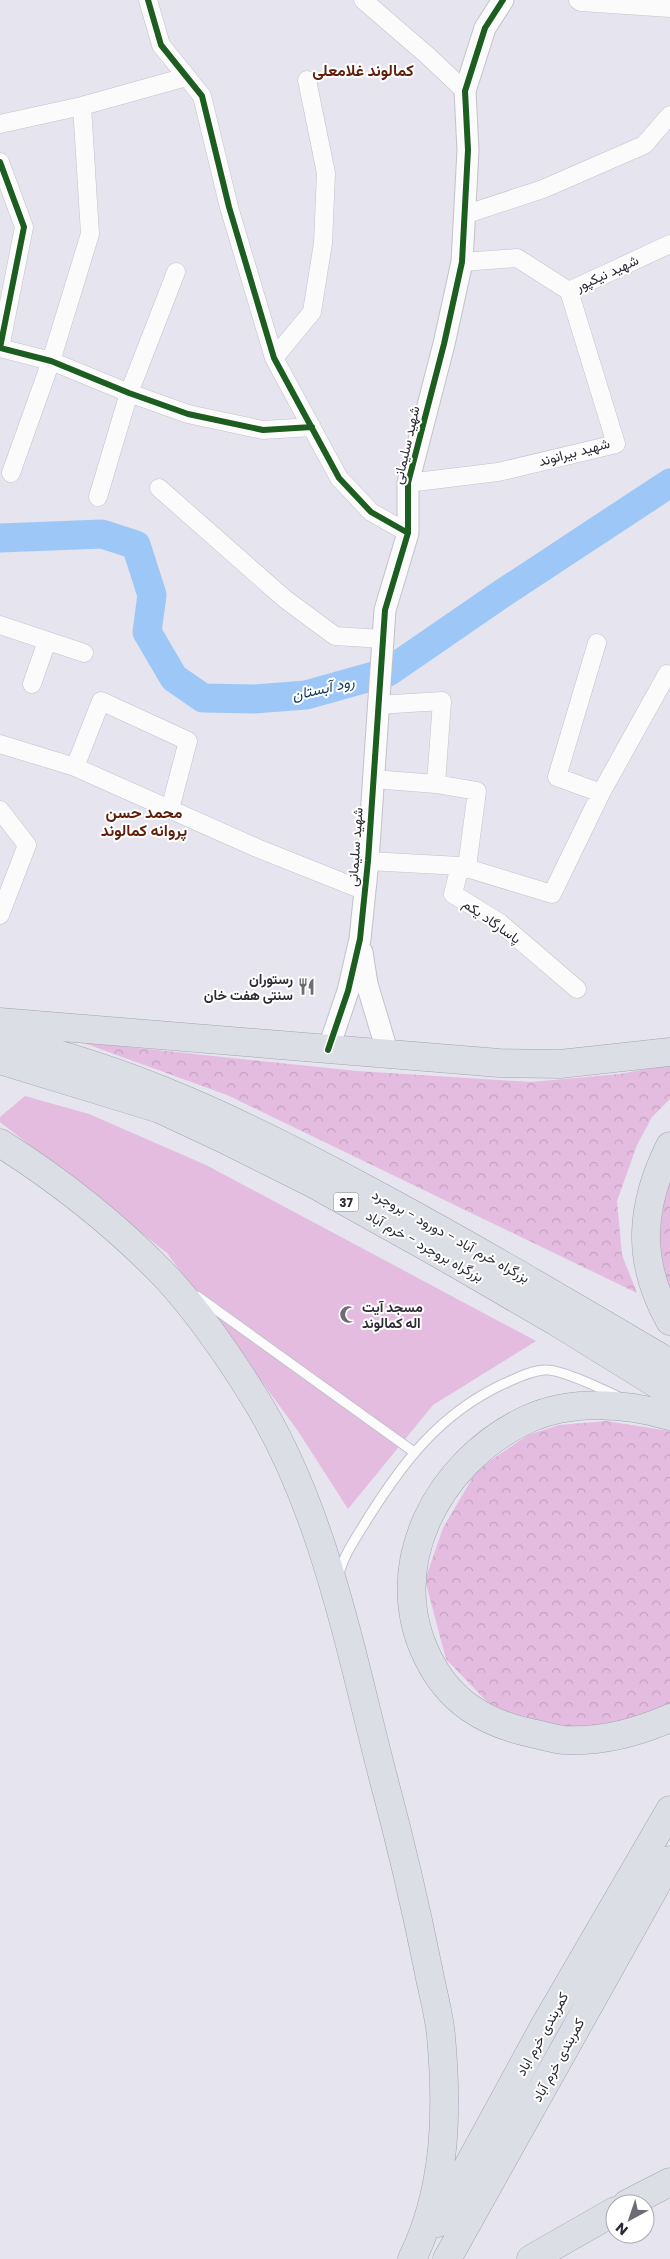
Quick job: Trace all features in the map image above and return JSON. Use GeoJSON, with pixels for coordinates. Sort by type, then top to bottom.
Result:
{"type":"FeatureCollection","features":[{"type":"Feature","properties":{"kind":"highway"},"geometry":{"type":"LineString","coordinates":[[0,1022],[499,1063],[560,1064],[670,1052]]}},
{"type":"Feature","properties":{"kind":"highway","name":"بزرگراه خرم آباد - دورود - بروجرد"},"geometry":{"type":"LineString","coordinates":[[0,1040],[85,1063],[171,1094],[239,1123],[454,1236],[670,1363]]}},
{"type":"Feature","properties":{"kind":"highway","name":"بزرگراه بروجرد - خرم آباد"},"geometry":{"type":"LineString","coordinates":[[0,1060],[160,1109],[231,1142],[314,1184],[436,1252],[555,1320],[670,1392]]}},
{"type":"Feature","properties":{"kind":"highway"},"geometry":{"type":"LineString","coordinates":[[0,1143],[79,1199],[153,1265],[168,1280],[214,1337],[255,1397],[293,1472],[319,1540],[413,1892],[441,2034],[443,2151],[435,2202],[422,2240],[412,2259]]}},
{"type":"Feature","properties":{"kind":"highway"},"geometry":{"type":"LineString","coordinates":[[670,1146],[656,1173],[648,1205],[646,1243],[649,1271],[662,1306],[670,1321]]}},
{"type":"Feature","properties":{"kind":"highway"},"geometry":{"type":"LineString","coordinates":[[670,1416],[644,1409],[609,1405],[554,1411],[526,1420],[490,1441],[461,1466],[441,1493],[423,1527],[412,1569],[411,1604],[419,1640],[432,1666],[447,1688],[474,1713],[518,1730],[564,1740],[619,1737],[670,1718]]}},
{"type":"Feature","properties":{"kind":"highway","name":"کمربندی خرم اباد"},"geometry":{"type":"LineString","coordinates":[[417,2259],[545,2025],[670,1810]]}},
{"type":"Feature","properties":{"kind":"highway","name":"کمربندی خرم آباد"},"geometry":{"type":"LineString","coordinates":[[447,2259],[670,1860]]}},
{"type":"Feature","properties":{"kind":"highway"},"geometry":{"type":"LineString","coordinates":[[647,2194],[670,2182]]}},
{"type":"Feature","properties":{"kind":"highway"},"geometry":{"type":"LineString","coordinates":[[532,2259],[605,2217]]}},
{"type":"Feature","properties":{"kind":"street"},"geometry":{"type":"LineString","coordinates":[[148,0],[161,45],[202,96],[229,207],[274,358],[339,478],[370,512],[408,533]]}},
{"type":"Feature","properties":{"kind":"street"},"geometry":{"type":"LineString","coordinates":[[363,0],[465,91]]}},
{"type":"Feature","properties":{"kind":"street","name":"شهید سلیمانی"},"geometry":{"type":"LineString","coordinates":[[328,1050],[348,991],[360,939],[368,861],[377,705],[385,610],[408,533],[408,483],[444,344],[462,262],[468,150],[465,91],[485,28],[503,0]]}},
{"type":"Feature","properties":{"kind":"street"},"geometry":{"type":"LineString","coordinates":[[578,0],[581,2],[670,8]]}},
{"type":"Feature","properties":{"kind":"street"},"geometry":{"type":"LineString","coordinates":[[0,124],[82,106],[186,77]]}},
{"type":"Feature","properties":{"kind":"street"},"geometry":{"type":"LineString","coordinates":[[274,358],[312,312],[323,243],[326,172],[306,80]]}},
{"type":"Feature","properties":{"kind":"street"},"geometry":{"type":"LineString","coordinates":[[11,473],[51,361],[90,234],[82,106]]}},
{"type":"Feature","properties":{"kind":"street"},"geometry":{"type":"LineString","coordinates":[[464,215],[543,189],[644,145],[670,115]]}},
{"type":"Feature","properties":{"kind":"street"},"geometry":{"type":"LineString","coordinates":[[0,162],[24,227],[0,348],[51,361],[129,393],[188,414],[262,430],[312,428]]}},
{"type":"Feature","properties":{"kind":"street","name":"شهید نیکپور"},"geometry":{"type":"LineString","coordinates":[[462,262],[517,258],[569,291],[670,244]]}},
{"type":"Feature","properties":{"kind":"street"},"geometry":{"type":"LineString","coordinates":[[98,497],[129,393],[176,272]]}},
{"type":"Feature","properties":{"kind":"street","name":"شهید بیرانوند"},"geometry":{"type":"LineString","coordinates":[[408,483],[498,472],[616,444],[569,291]]}},
{"type":"Feature","properties":{"kind":"street"},"geometry":{"type":"LineString","coordinates":[[159,488],[285,599],[335,636],[383,640]]}},
{"type":"Feature","properties":{"kind":"street"},"geometry":{"type":"LineString","coordinates":[[0,625],[84,653]]}},
{"type":"Feature","properties":{"kind":"street"},"geometry":{"type":"LineString","coordinates":[[32,684],[47,640]]}},
{"type":"Feature","properties":{"kind":"street"},"geometry":{"type":"LineString","coordinates":[[597,643],[557,777],[601,793]]}},
{"type":"Feature","properties":{"kind":"street"},"geometry":{"type":"LineString","coordinates":[[368,861],[463,867],[552,894],[601,793],[668,674]]}},
{"type":"Feature","properties":{"kind":"street"},"geometry":{"type":"LineString","coordinates":[[75,767],[101,701],[188,741],[170,809]]}},
{"type":"Feature","properties":{"kind":"street"},"geometry":{"type":"LineString","coordinates":[[377,705],[442,701],[436,784]]}},
{"type":"Feature","properties":{"kind":"street"},"geometry":{"type":"LineString","coordinates":[[0,744],[75,767],[257,848],[365,891]]}},
{"type":"Feature","properties":{"kind":"street"},"geometry":{"type":"LineString","coordinates":[[373,779],[436,784],[477,791],[463,867]]}},
{"type":"Feature","properties":{"kind":"street"},"geometry":{"type":"LineString","coordinates":[[0,810],[27,845],[0,915]]}},
{"type":"Feature","properties":{"kind":"street","name":"پاسارگاد یکم"},"geometry":{"type":"LineString","coordinates":[[463,867],[453,894],[500,923],[576,989]]}},
{"type":"Feature","properties":{"kind":"street","name":"شهید سلیمانی"},"geometry":{"type":"LineString","coordinates":[[360,939],[366,984],[388,1054]]}},
{"type":"Feature","properties":{"kind":"lane"},"geometry":{"type":"LineString","coordinates":[[153,1265],[414,1452]]}},
{"type":"Feature","properties":{"kind":"lane"},"geometry":{"type":"LineString","coordinates":[[334,1594],[340,1570],[357,1535],[382,1495],[414,1452],[434,1430],[459,1410],[489,1391],[524,1374],[546,1369],[586,1382],[644,1409]]}},
{"type":"Feature","properties":{"kind":"green space"},"geometry":{"type":"Polygon","coordinates":[[[81,1042],[357,1071],[531,1082],[619,1074],[670,1065],[670,1099],[652,1117],[637,1145],[617,1201],[622,1255],[637,1293],[227,1095],[81,1042]]]}},
{"type":"Feature","properties":{"kind":"green space"},"geometry":{"type":"Polygon","coordinates":[[[25,1096],[89,1114],[206,1165],[536,1341],[433,1405],[348,1509],[298,1431],[167,1253],[0,1122],[0,1117],[25,1096]]]}},
{"type":"Feature","properties":{"kind":"green space"},"geometry":{"type":"Polygon","coordinates":[[[670,1171],[670,1299],[658,1244],[660,1211],[670,1171]]]}},
{"type":"Feature","properties":{"kind":"green space"},"geometry":{"type":"Polygon","coordinates":[[[606,1421],[670,1431],[670,1711],[605,1731],[546,1728],[496,1711],[446,1659],[425,1580],[443,1528],[477,1470],[528,1435],[559,1425],[606,1421]]]}},
{"type":"Feature","properties":{"kind":"waterway","name":"رود آبستان"},"geometry":{"type":"LineString","coordinates":[[0,538],[102,534],[136,545],[152,595],[147,632],[174,678],[203,698],[254,699],[306,695],[388,672],[497,597],[670,483]]}},
{"type":"Feature","properties":{"kind":"cycle path"},"geometry":{"type":"LineString","coordinates":[[148,0],[161,45],[202,96],[229,207],[274,358],[339,478],[371,512],[408,533]]}},
{"type":"Feature","properties":{"kind":"cycle path"},"geometry":{"type":"LineString","coordinates":[[328,1050],[348,991],[360,939],[368,861],[385,610],[408,533],[408,483],[444,344],[462,262],[468,150],[465,91],[485,28],[503,0]]}},
{"type":"Feature","properties":{"kind":"cycle path"},"geometry":{"type":"LineString","coordinates":[[0,162],[24,227],[0,348],[51,361],[129,393],[188,414],[263,430],[312,427]]}},
{"type":"Feature","properties":{"kind":"place","name":"رستوران سنتی هفت خان"},"geometry":{"type":"Point","coordinates":[307,987]}},
{"type":"Feature","properties":{"kind":"place","name":"مسجد آیت اله کمالوند"},"geometry":{"type":"Point","coordinates":[348,1315]}},
{"type":"Feature","properties":{"kind":"district","name":"کمالوند غلامعلی"},"geometry":{"type":"Point","coordinates":[363,70]}},
{"type":"Feature","properties":{"kind":"district","name":"محمد حسن پروانه کمالوند"},"geometry":{"type":"Point","coordinates":[144,821]}}]}
